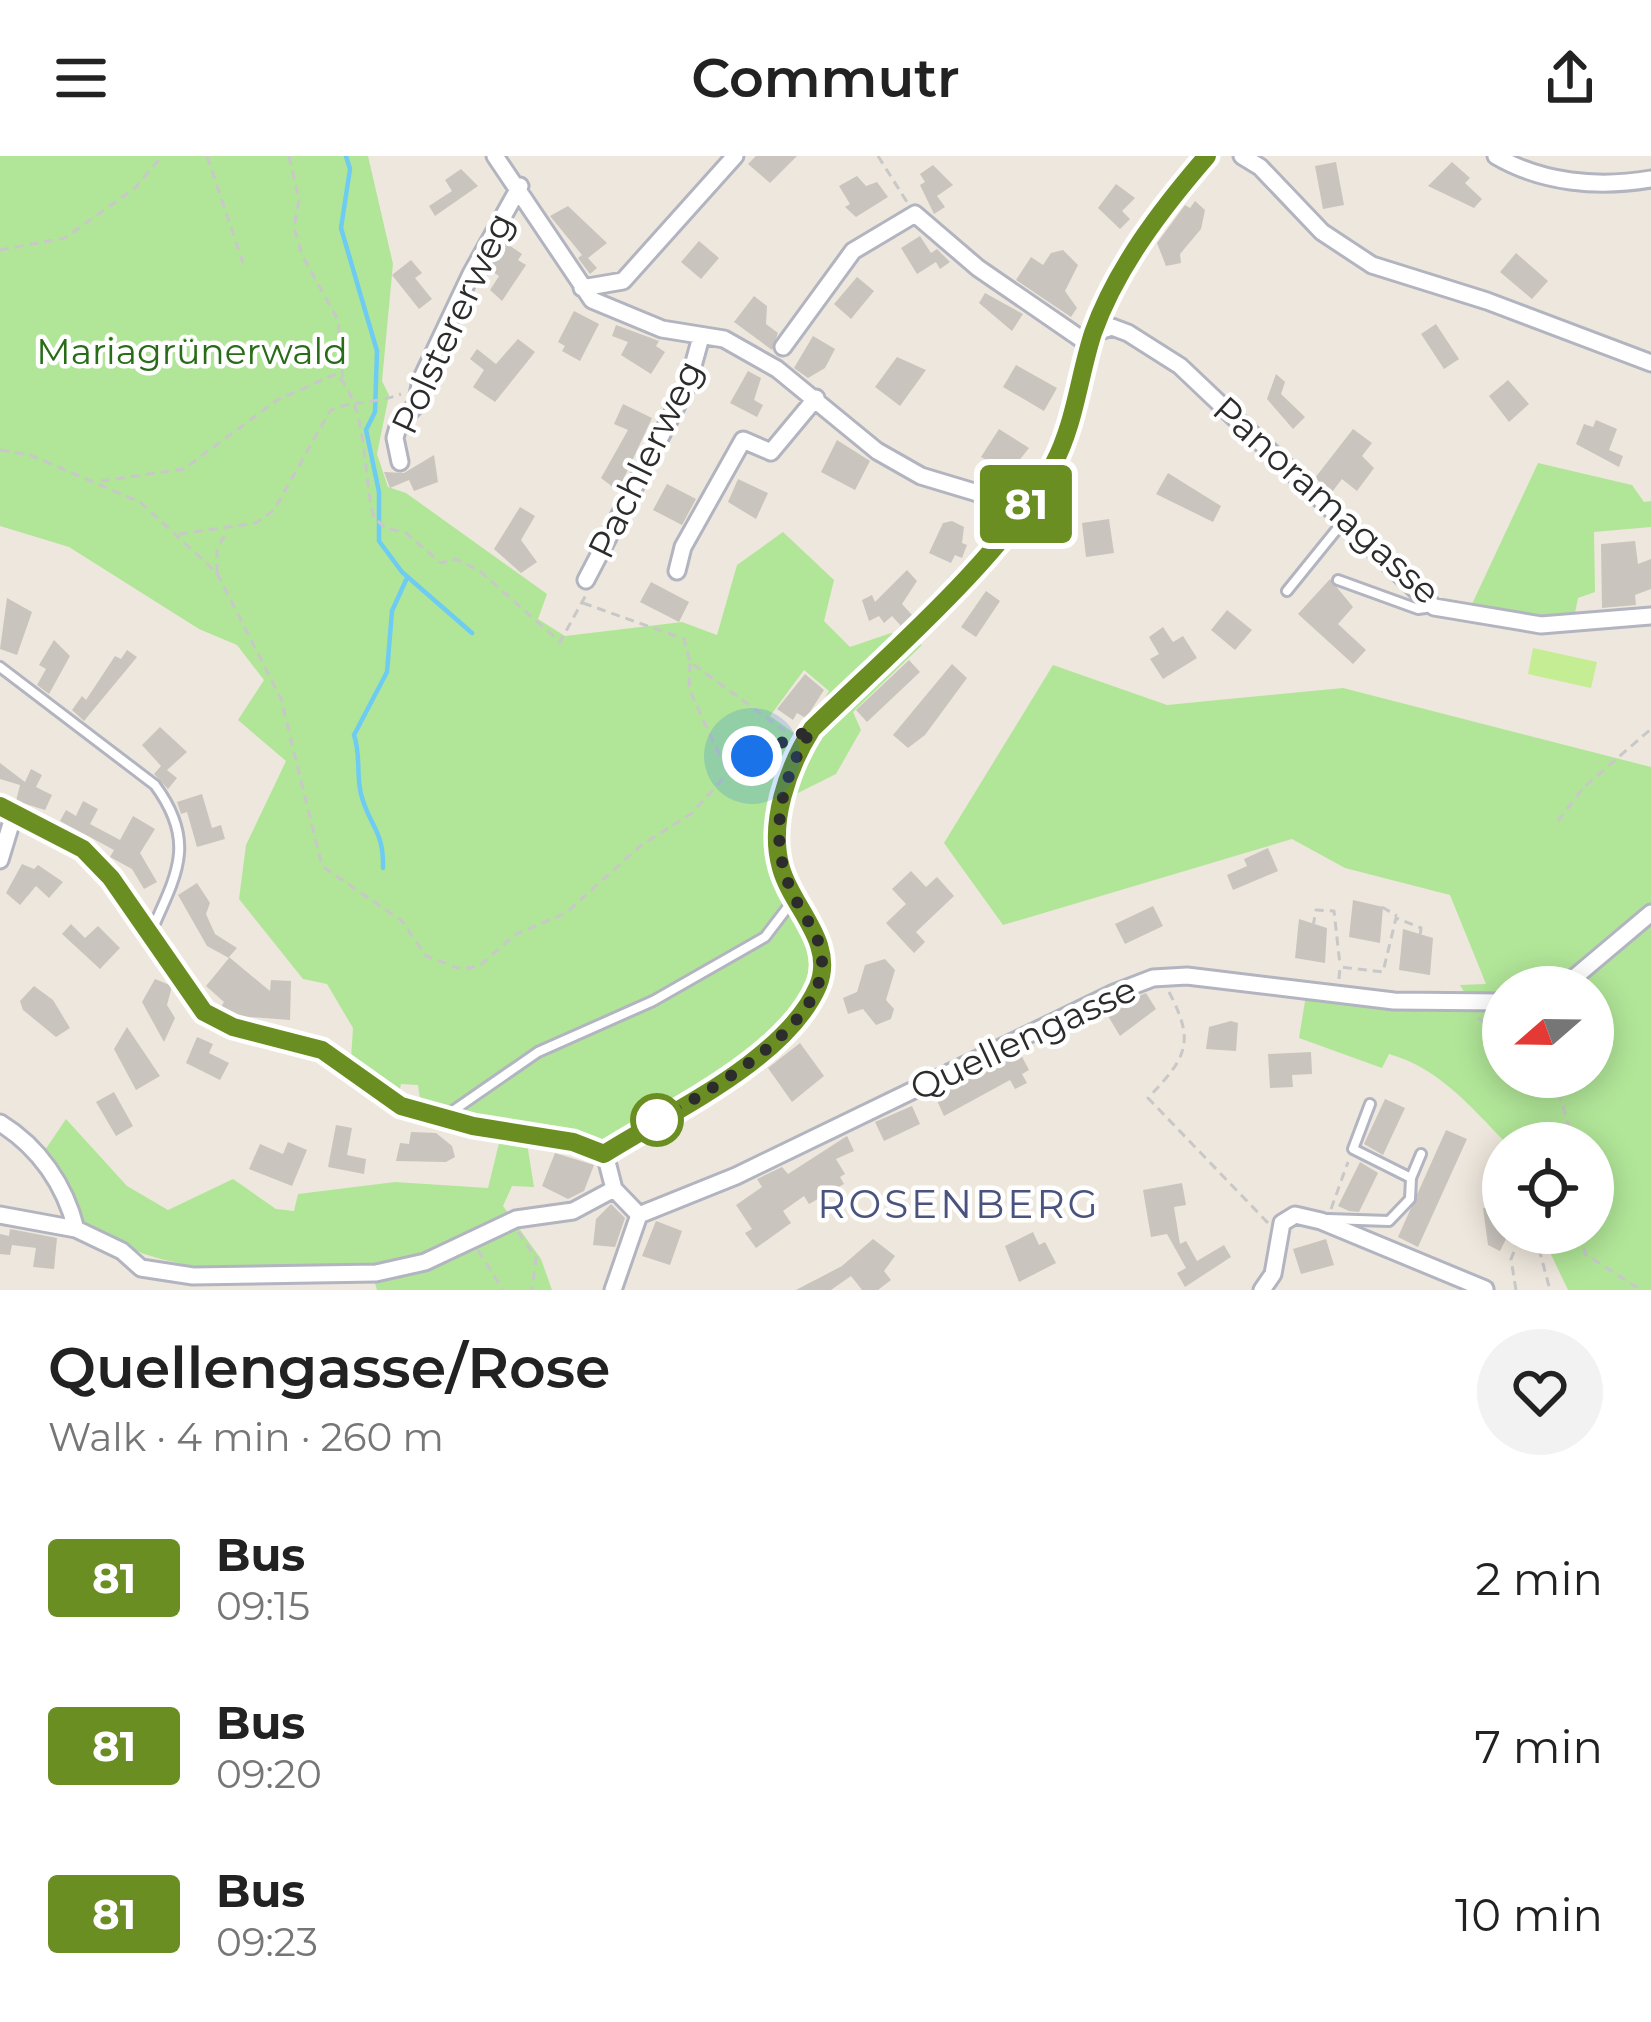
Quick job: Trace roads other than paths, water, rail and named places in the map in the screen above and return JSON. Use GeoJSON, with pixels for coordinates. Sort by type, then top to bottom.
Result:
{"type":"FeatureCollection","features":[{"type":"Feature","properties":{"kind":"street"},"geometry":{"type":"LineString","coordinates":[[495,156],[520,186],[582,289],[622,315],[724,339],[816,398],[877,451],[920,476],[1024,507]]}},
{"type":"Feature","properties":{"kind":"street"},"geometry":{"type":"LineString","coordinates":[[582,289],[623,281],[735,156]]}},
{"type":"Feature","properties":{"kind":"street"},"geometry":{"type":"LineString","coordinates":[[604,1154],[764,1050],[810,1000],[820,982],[821,949],[780,866],[778,822],[792,766],[812,729],[976,566],[1055,462],[1092,339],[1131,257],[1207,156]]}},
{"type":"Feature","properties":{"kind":"street"},"geometry":{"type":"LineString","coordinates":[[1242,156],[1260,167],[1322,232],[1372,266],[1487,301],[1651,363]]}},
{"type":"Feature","properties":{"kind":"street"},"geometry":{"type":"LineString","coordinates":[[1496,156],[1523,172],[1568,180],[1605,184],[1651,179]]}},
{"type":"Feature","properties":{"kind":"street","name":"Polstererweg"},"geometry":{"type":"LineString","coordinates":[[400,462],[398,423],[416,405],[498,216],[520,186]]}},
{"type":"Feature","properties":{"kind":"street"},"geometry":{"type":"LineString","coordinates":[[783,347],[853,251],[914,214],[978,268],[1092,339]]}},
{"type":"Feature","properties":{"kind":"street","name":"Panoramagasse"},"geometry":{"type":"LineString","coordinates":[[1092,339],[1112,327],[1180,366],[1434,607],[1541,626],[1651,616]]}},
{"type":"Feature","properties":{"kind":"street","name":"Pachlerweg"},"geometry":{"type":"LineString","coordinates":[[590,573],[688,384],[701,337]]}},
{"type":"Feature","properties":{"kind":"street"},"geometry":{"type":"LineString","coordinates":[[677,571],[682,547],[743,440],[771,452],[816,398]]}},
{"type":"Feature","properties":{"kind":"street"},"geometry":{"type":"LineString","coordinates":[[0,860],[7,810],[83,849],[204,1012],[233,1027],[322,1050],[401,1106],[442,1119],[573,1142],[604,1154]]}},
{"type":"Feature","properties":{"kind":"street"},"geometry":{"type":"LineString","coordinates":[[1588,966],[1651,914]]}},
{"type":"Feature","properties":{"kind":"street","name":"Quellengasse"},"geometry":{"type":"LineString","coordinates":[[639,1215],[736,1176],[994,1048],[1153,978],[1187,976],[1367,998],[1482,1002]]}},
{"type":"Feature","properties":{"kind":"street"},"geometry":{"type":"LineString","coordinates":[[0,1123],[47,1165],[76,1229]]}},
{"type":"Feature","properties":{"kind":"street"},"geometry":{"type":"LineString","coordinates":[[604,1154],[614,1189],[639,1215],[613,1290]]}},
{"type":"Feature","properties":{"kind":"street"},"geometry":{"type":"LineString","coordinates":[[141,1268],[216,1278],[376,1273],[425,1262],[512,1220],[573,1211],[614,1189]]}},
{"type":"Feature","properties":{"kind":"street"},"geometry":{"type":"LineString","coordinates":[[0,1215],[76,1229],[122,1251],[141,1268],[148,1290]]}},
{"type":"Feature","properties":{"kind":"street"},"geometry":{"type":"LineString","coordinates":[[1262,1290],[1273,1274],[1282,1223],[1294,1215],[1324,1220],[1485,1289]]}},
{"type":"Feature","properties":{"kind":"lane"},"geometry":{"type":"LineString","coordinates":[[1287,591],[1342,523]]}},
{"type":"Feature","properties":{"kind":"lane"},"geometry":{"type":"LineString","coordinates":[[1338,580],[1418,609],[1434,607]]}},
{"type":"Feature","properties":{"kind":"lane"},"geometry":{"type":"LineString","coordinates":[[0,668],[155,785],[178,821],[181,848],[150,934]]}},
{"type":"Feature","properties":{"kind":"lane"},"geometry":{"type":"LineString","coordinates":[[442,1119],[538,1052],[653,1001],[765,937],[795,898]]}},
{"type":"Feature","properties":{"kind":"lane"},"geometry":{"type":"LineString","coordinates":[[1370,1104],[1353,1149],[1411,1178]]}},
{"type":"Feature","properties":{"kind":"lane"},"geometry":{"type":"LineString","coordinates":[[1324,1220],[1390,1221],[1410,1199],[1411,1178],[1421,1154]]}},
{"type":"Feature","properties":{"kind":"waterway"},"geometry":{"type":"LineString","coordinates":[[346,156],[350,169],[341,228],[377,351],[375,412],[366,430],[379,492],[379,541],[402,572],[472,633]]}},
{"type":"Feature","properties":{"kind":"waterway"},"geometry":{"type":"LineString","coordinates":[[383,868],[379,836],[361,794],[354,735],[387,672],[392,611],[406,580]]}},
{"type":"Feature","properties":{"kind":"district","name":"ROSENBERG"},"geometry":{"type":"Point","coordinates":[959,1204]}},
{"type":"Feature","properties":{"kind":"park label","name":"Mariagrünerwald"},"geometry":{"type":"Point","coordinates":[192,351]}}]}
